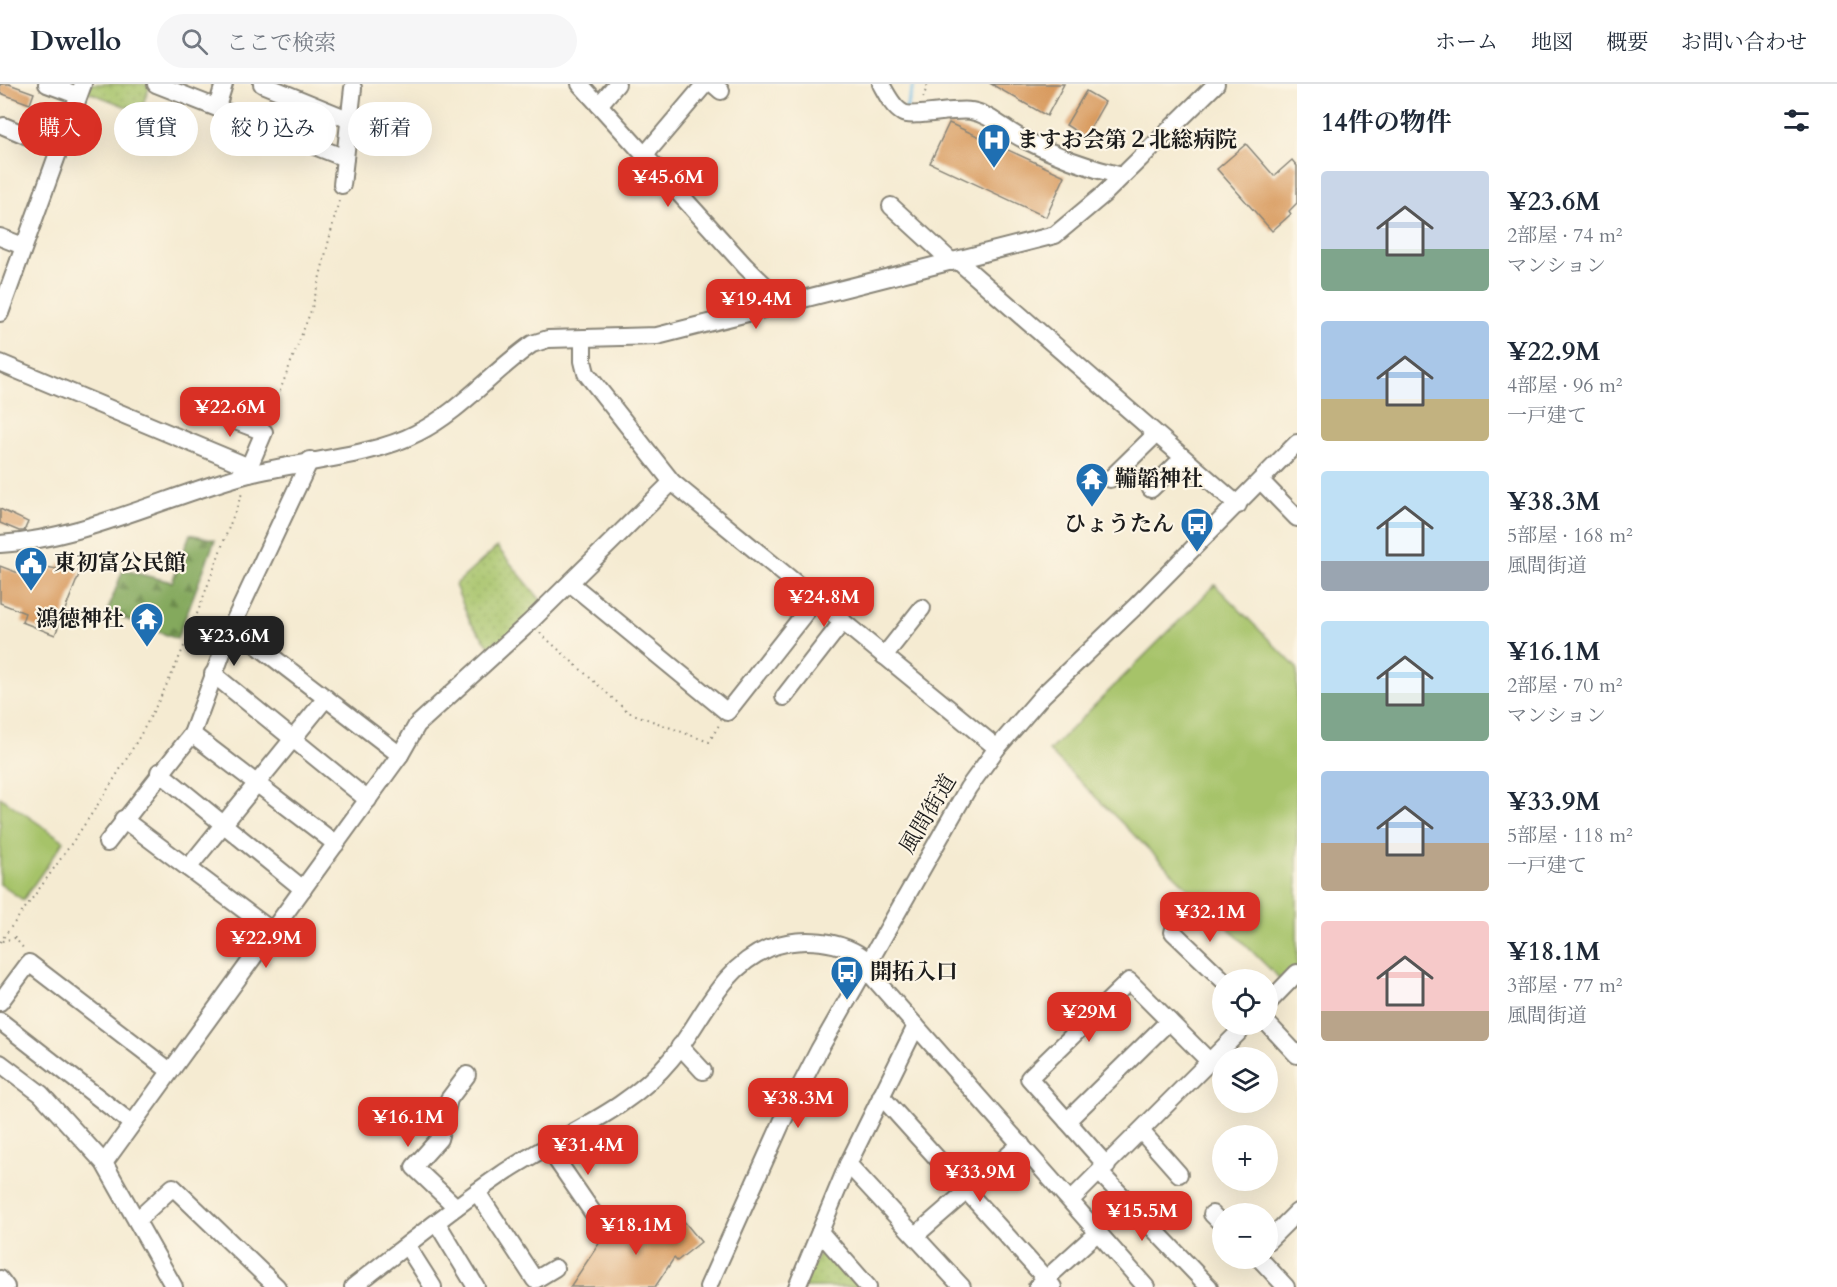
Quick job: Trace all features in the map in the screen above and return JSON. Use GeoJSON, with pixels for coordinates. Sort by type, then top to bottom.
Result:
{"type":"FeatureCollection","features":[{"type":"Feature","properties":{"kind":"street"},"geometry":{"type":"LineString","coordinates":[[47,84],[80,90]]}},
{"type":"Feature","properties":{"kind":"street"},"geometry":{"type":"LineString","coordinates":[[156,84],[210,105]]}},
{"type":"Feature","properties":{"kind":"street"},"geometry":{"type":"LineString","coordinates":[[218,102],[225,84]]}},
{"type":"Feature","properties":{"kind":"street"},"geometry":{"type":"LineString","coordinates":[[262,84],[348,119]]}},
{"type":"Feature","properties":{"kind":"street"},"geometry":{"type":"LineString","coordinates":[[580,84],[745,266],[785,305]]}},
{"type":"Feature","properties":{"kind":"street"},"geometry":{"type":"LineString","coordinates":[[599,105],[617,84]]}},
{"type":"Feature","properties":{"kind":"street"},"geometry":{"type":"LineString","coordinates":[[644,156],[705,84]]}},
{"type":"Feature","properties":{"kind":"street"},"geometry":{"type":"LineString","coordinates":[[880,84],[902,113],[910,115],[943,110],[971,111],[981,114],[1023,139],[1074,162],[1122,176]]}},
{"type":"Feature","properties":{"kind":"street"},"geometry":{"type":"LineString","coordinates":[[0,544],[46,537],[80,527],[249,470],[392,443],[417,433],[444,416],[532,344],[548,339],[657,336],[1055,235],[1076,220],[1216,84]]}},
{"type":"Feature","properties":{"kind":"street"},"geometry":{"type":"LineString","coordinates":[[352,102],[353,88]]}},
{"type":"Feature","properties":{"kind":"street"},"geometry":{"type":"LineString","coordinates":[[4,126],[18,132]]}},
{"type":"Feature","properties":{"kind":"street"},"geometry":{"type":"LineString","coordinates":[[342,185],[348,135]]}},
{"type":"Feature","properties":{"kind":"street"},"geometry":{"type":"LineString","coordinates":[[336,154],[345,158]]}},
{"type":"Feature","properties":{"kind":"street"},"geometry":{"type":"LineString","coordinates":[[0,313],[55,156]]}},
{"type":"Feature","properties":{"kind":"street"},"geometry":{"type":"LineString","coordinates":[[891,206],[1238,505]]}},
{"type":"Feature","properties":{"kind":"street"},"geometry":{"type":"LineString","coordinates":[[0,237],[23,246]]}},
{"type":"Feature","properties":{"kind":"street"},"geometry":{"type":"LineString","coordinates":[[583,339],[583,361],[586,373],[672,482],[997,748]]}},
{"type":"Feature","properties":{"kind":"street"},"geometry":{"type":"LineString","coordinates":[[0,363],[249,470]]}},
{"type":"Feature","properties":{"kind":"street"},"geometry":{"type":"LineString","coordinates":[[194,405],[264,432],[249,470]]}},
{"type":"Feature","properties":{"kind":"street"},"geometry":{"type":"LineString","coordinates":[[1110,479],[1155,435]]}},
{"type":"Feature","properties":{"kind":"street","name":"風間街道"},"geometry":{"type":"LineString","coordinates":[[708,1287],[782,1122],[865,966],[948,820],[997,748],[1043,695],[1238,505],[1297,443]]}},
{"type":"Feature","properties":{"kind":"street"},"geometry":{"type":"LineString","coordinates":[[1151,489],[1183,458]]}},
{"type":"Feature","properties":{"kind":"street"},"geometry":{"type":"LineString","coordinates":[[107,843],[159,772],[192,734],[232,626],[310,460]]}},
{"type":"Feature","properties":{"kind":"street"},"geometry":{"type":"LineString","coordinates":[[1261,481],[1297,518]]}},
{"type":"Feature","properties":{"kind":"street"},"geometry":{"type":"LineString","coordinates":[[104,1163],[368,800],[400,755],[417,724],[529,623],[672,482]]}},
{"type":"Feature","properties":{"kind":"street"},"geometry":{"type":"LineString","coordinates":[[570,583],[727,712],[816,599]]}},
{"type":"Feature","properties":{"kind":"street"},"geometry":{"type":"LineString","coordinates":[[884,656],[922,608]]}},
{"type":"Feature","properties":{"kind":"street"},"geometry":{"type":"LineString","coordinates":[[784,697],[843,621]]}},
{"type":"Feature","properties":{"kind":"street"},"geometry":{"type":"LineString","coordinates":[[232,626],[400,755]]}},
{"type":"Feature","properties":{"kind":"street"},"geometry":{"type":"LineString","coordinates":[[213,674],[368,800]]}},
{"type":"Feature","properties":{"kind":"street"},"geometry":{"type":"LineString","coordinates":[[189,868],[326,698]]}},
{"type":"Feature","properties":{"kind":"street"},"geometry":{"type":"LineString","coordinates":[[192,734],[336,844]]}},
{"type":"Feature","properties":{"kind":"street"},"geometry":{"type":"LineString","coordinates":[[159,772],[303,889]]}},
{"type":"Feature","properties":{"kind":"street"},"geometry":{"type":"LineString","coordinates":[[123,819],[272,931]]}},
{"type":"Feature","properties":{"kind":"street"},"geometry":{"type":"LineString","coordinates":[[1173,932],[1212,969]]}},
{"type":"Feature","properties":{"kind":"street"},"geometry":{"type":"LineString","coordinates":[[353,1287],[477,1192],[547,1146],[615,1108],[646,1084],[670,1060],[718,987],[745,961],[769,948],[789,943],[813,942],[840,945],[858,953],[870,974],[1146,1287]]}},
{"type":"Feature","properties":{"kind":"street"},"geometry":{"type":"LineString","coordinates":[[0,1002],[29,963],[170,1071]]}},
{"type":"Feature","properties":{"kind":"street"},"geometry":{"type":"LineString","coordinates":[[1209,1287],[1104,1169],[1067,1121],[1029,1078],[1129,981],[1210,1062]]}},
{"type":"Feature","properties":{"kind":"street"},"geometry":{"type":"LineString","coordinates":[[1278,995],[1294,981]]}},
{"type":"Feature","properties":{"kind":"street"},"geometry":{"type":"LineString","coordinates":[[1067,1121],[1169,1021]]}},
{"type":"Feature","properties":{"kind":"street"},"geometry":{"type":"LineString","coordinates":[[0,1022],[131,1123]]}},
{"type":"Feature","properties":{"kind":"street"},"geometry":{"type":"LineString","coordinates":[[797,1287],[848,1164],[916,1026]]}},
{"type":"Feature","properties":{"kind":"street"},"geometry":{"type":"LineString","coordinates":[[1071,1200],[1236,1035]]}},
{"type":"Feature","properties":{"kind":"street"},"geometry":{"type":"LineString","coordinates":[[1278,1035],[1297,1055]]}},
{"type":"Feature","properties":{"kind":"street"},"geometry":{"type":"LineString","coordinates":[[680,1046],[703,1071]]}},
{"type":"Feature","properties":{"kind":"street"},"geometry":{"type":"LineString","coordinates":[[0,1063],[40,1094],[104,1163],[174,1287]]}},
{"type":"Feature","properties":{"kind":"street"},"geometry":{"type":"LineString","coordinates":[[456,1207],[414,1167],[439,1139],[449,1099],[467,1075]]}},
{"type":"Feature","properties":{"kind":"street"},"geometry":{"type":"LineString","coordinates":[[881,1096],[1045,1284],[1098,1232]]}},
{"type":"Feature","properties":{"kind":"street"},"geometry":{"type":"LineString","coordinates":[[1141,1131],[1179,1174]]}},
{"type":"Feature","properties":{"kind":"street"},"geometry":{"type":"LineString","coordinates":[[916,1235],[1021,1144]]}},
{"type":"Feature","properties":{"kind":"street"},"geometry":{"type":"LineString","coordinates":[[547,1146],[602,1226]]}},
{"type":"Feature","properties":{"kind":"street"},"geometry":{"type":"LineString","coordinates":[[848,1164],[962,1287]]}},
{"type":"Feature","properties":{"kind":"street"},"geometry":{"type":"LineString","coordinates":[[137,1220],[173,1187],[277,1287]]}},
{"type":"Feature","properties":{"kind":"street"},"geometry":{"type":"LineString","coordinates":[[477,1192],[535,1280],[555,1268]]}},
{"type":"Feature","properties":{"kind":"street"},"geometry":{"type":"LineString","coordinates":[[1278,1232],[1296,1216]]}},
{"type":"Feature","properties":{"kind":"street"},"geometry":{"type":"LineString","coordinates":[[437,1223],[476,1287]]}},
{"type":"Feature","properties":{"kind":"street"},"geometry":{"type":"LineString","coordinates":[[820,1232],[868,1287]]}},
{"type":"Feature","properties":{"kind":"street"},"geometry":{"type":"LineString","coordinates":[[407,1246],[433,1287]]}},
{"type":"Feature","properties":{"kind":"street"},"geometry":{"type":"LineString","coordinates":[[1269,1269],[1286,1287]]}},
{"type":"Feature","properties":{"kind":"street"},"geometry":{"type":"LineString","coordinates":[[0,1279],[6,1287]]}},
{"type":"Feature","properties":{"kind":"path"},"geometry":{"type":"LineString","coordinates":[[264,432],[312,308],[324,268],[342,185]]}},
{"type":"Feature","properties":{"kind":"path"},"geometry":{"type":"LineString","coordinates":[[0,941],[71,844],[135,742],[167,684],[249,470]]}},
{"type":"Feature","properties":{"kind":"path"},"geometry":{"type":"LineString","coordinates":[[529,623],[628,712],[709,742],[727,712]]}},
{"type":"Feature","properties":{"kind":"path"},"geometry":{"type":"LineString","coordinates":[[0,941],[15,938],[22,945],[29,963]]}},
{"type":"Feature","properties":{"kind":"green space"},"geometry":{"type":"Polygon","coordinates":[[[89,84],[145,84],[150,86],[144,102],[114,102],[86,91],[89,84]]]}},
{"type":"Feature","properties":{"kind":"green space"},"geometry":{"type":"Polygon","coordinates":[[[190,534],[215,540],[177,639],[107,612],[123,570],[172,582],[190,534]]]}},
{"type":"Feature","properties":{"kind":"green space"},"geometry":{"type":"Polygon","coordinates":[[[497,547],[544,604],[493,650],[470,622],[455,585],[497,547]]]}},
{"type":"Feature","properties":{"kind":"green space"},"geometry":{"type":"Polygon","coordinates":[[[1215,585],[1297,668],[1297,966],[1282,981],[1278,977],[1278,969],[1270,969],[1049,751],[1215,585]]]}},
{"type":"Feature","properties":{"kind":"green space"},"geometry":{"type":"Polygon","coordinates":[[[0,797],[64,841],[23,900],[0,884],[0,797]]]}},
{"type":"Feature","properties":{"kind":"green space"},"geometry":{"type":"Polygon","coordinates":[[[823,1245],[861,1287],[803,1287],[823,1245]]]}},
{"type":"Feature","properties":{"kind":"building"},"geometry":{"type":"Polygon","coordinates":[[[0,84],[9,84],[34,93],[31,102],[25,102],[0,93],[0,84]]]}},
{"type":"Feature","properties":{"kind":"building"},"geometry":{"type":"Polygon","coordinates":[[[991,84],[1064,84],[1047,116],[991,84]]]}},
{"type":"Feature","properties":{"kind":"building"},"geometry":{"type":"Polygon","coordinates":[[[1086,91],[1105,102],[1085,137],[1066,125],[1086,91]]]}},
{"type":"Feature","properties":{"kind":"building"},"geometry":{"type":"Polygon","coordinates":[[[949,123],[1065,176],[1046,217],[930,163],[949,123]]]}},
{"type":"Feature","properties":{"kind":"building"},"geometry":{"type":"Polygon","coordinates":[[[1246,144],[1274,176],[1292,160],[1297,166],[1297,203],[1289,211],[1291,214],[1272,231],[1217,169],[1246,144]]]}},
{"type":"Feature","properties":{"kind":"building"},"geometry":{"type":"Polygon","coordinates":[[[0,509],[28,522],[24,531],[0,523],[0,509]]]}},
{"type":"Feature","properties":{"kind":"building"},"geometry":{"type":"Polygon","coordinates":[[[59,563],[80,572],[55,635],[22,622],[25,613],[0,603],[0,566],[26,576],[40,566],[57,569],[59,563]]]}},
{"type":"Feature","properties":{"kind":"building"},"geometry":{"type":"Polygon","coordinates":[[[678,1214],[701,1242],[677,1261],[674,1258],[655,1287],[570,1287],[604,1236],[611,1231],[615,1219],[646,1240],[678,1214]]]}},
{"type":"Feature","properties":{"kind":"waterway"},"geometry":{"type":"LineString","coordinates":[[906,109],[914,84]]}},
{"type":"Feature","properties":{"kind":"place","name":"ますお会第２北総病院"},"geometry":{"type":"Point","coordinates":[994,169]}},
{"type":"Feature","properties":{"kind":"place","name":"鞴韜神社"},"geometry":{"type":"Point","coordinates":[1092,508]}},
{"type":"Feature","properties":{"kind":"place","name":"ひょうたん"},"geometry":{"type":"Point","coordinates":[1197,553]}},
{"type":"Feature","properties":{"kind":"place","name":"東初富公民館"},"geometry":{"type":"Point","coordinates":[31,592]}},
{"type":"Feature","properties":{"kind":"place","name":"鴻徳神社"},"geometry":{"type":"Point","coordinates":[147,648]}},
{"type":"Feature","properties":{"kind":"place","name":"開拓入口"},"geometry":{"type":"Point","coordinates":[847,1001]}}]}
